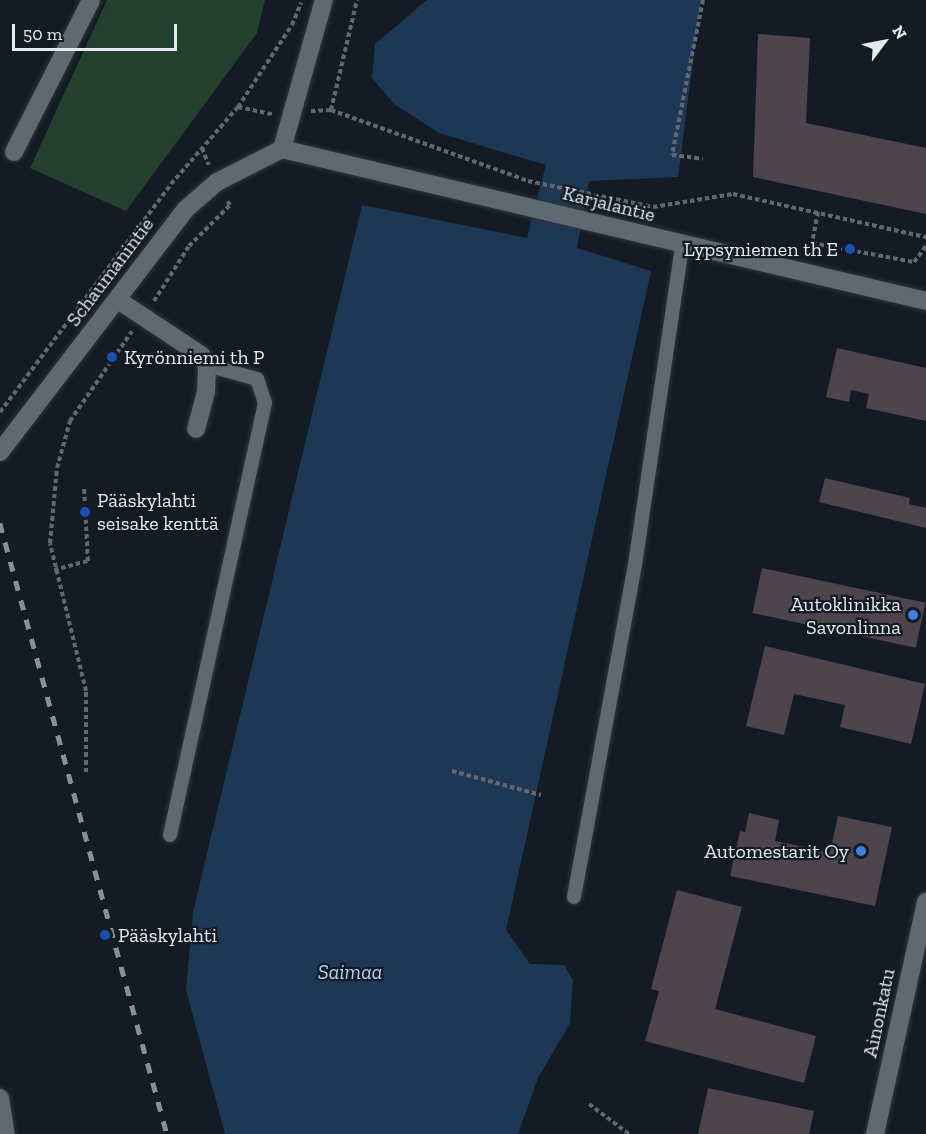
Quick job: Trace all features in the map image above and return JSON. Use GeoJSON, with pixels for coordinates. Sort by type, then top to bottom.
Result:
{"type":"FeatureCollection","features":[{"type":"Feature","properties":{"kind":"street"},"geometry":{"type":"LineString","coordinates":[[14,152],[91,0]]}},
{"type":"Feature","properties":{"kind":"street"},"geometry":{"type":"LineString","coordinates":[[282,149],[324,0]]}},
{"type":"Feature","properties":{"kind":"street","name":"Schaumanintie"},"geometry":{"type":"LineString","coordinates":[[0,452],[186,209],[217,182],[282,149]]}},
{"type":"Feature","properties":{"kind":"street","name":"Karjalantie"},"geometry":{"type":"LineString","coordinates":[[282,149],[523,205],[682,246],[926,301]]}},
{"type":"Feature","properties":{"kind":"street"},"geometry":{"type":"LineString","coordinates":[[118,300],[190,345],[207,365],[206,392],[196,429]]}},
{"type":"Feature","properties":{"kind":"street","name":"Ainonkatu"},"geometry":{"type":"LineString","coordinates":[[875,1134],[926,902]]}},
{"type":"Feature","properties":{"kind":"street"},"geometry":{"type":"LineString","coordinates":[[0,1098],[6,1134]]}},
{"type":"Feature","properties":{"kind":"lane"},"geometry":{"type":"LineString","coordinates":[[574,897],[635,565],[682,246]]}},
{"type":"Feature","properties":{"kind":"lane"},"geometry":{"type":"LineString","coordinates":[[170,835],[265,403],[256,379],[207,365]]}},
{"type":"Feature","properties":{"kind":"path"},"geometry":{"type":"LineString","coordinates":[[0,412],[202,148],[238,107],[292,25],[302,0]]}},
{"type":"Feature","properties":{"kind":"path"},"geometry":{"type":"LineString","coordinates":[[331,110],[357,0]]}},
{"type":"Feature","properties":{"kind":"path"},"geometry":{"type":"LineString","coordinates":[[703,0],[672,155],[703,159]]}},
{"type":"Feature","properties":{"kind":"path"},"geometry":{"type":"LineString","coordinates":[[238,107],[291,116],[331,110],[528,181],[653,207],[734,194],[926,237]]}},
{"type":"Feature","properties":{"kind":"path"},"geometry":{"type":"LineString","coordinates":[[86,772],[86,691],[54,570],[50,543],[63,439],[76,411],[189,246],[230,205],[202,148]]}},
{"type":"Feature","properties":{"kind":"path"},"geometry":{"type":"LineString","coordinates":[[818,212],[812,243],[914,262],[926,246]]}},
{"type":"Feature","properties":{"kind":"path"},"geometry":{"type":"LineString","coordinates":[[54,570],[88,561],[84,488]]}},
{"type":"Feature","properties":{"kind":"path"},"geometry":{"type":"LineString","coordinates":[[452,771],[541,795]]}},
{"type":"Feature","properties":{"kind":"path"},"geometry":{"type":"LineString","coordinates":[[589,1104],[629,1134]]}},
{"type":"Feature","properties":{"kind":"green space"},"geometry":{"type":"Polygon","coordinates":[[[107,0],[265,0],[257,33],[126,211],[30,168],[107,0]]]}},
{"type":"Feature","properties":{"kind":"water","name":"Saimaa"},"geometry":{"type":"Polygon","coordinates":[[[427,0],[701,0],[678,177],[589,181],[577,248],[651,271],[506,930],[530,964],[564,965],[573,980],[570,1023],[538,1078],[518,1134],[225,1134],[186,990],[193,912],[362,205],[527,238],[546,165],[439,133],[394,104],[372,78],[375,44],[427,0]]]}},
{"type":"Feature","properties":{"kind":"building"},"geometry":{"type":"Polygon","coordinates":[[[758,34],[810,38],[806,123],[926,148],[926,214],[753,177],[758,34]]]}},
{"type":"Feature","properties":{"kind":"building"},"geometry":{"type":"Polygon","coordinates":[[[837,348],[926,368],[926,421],[866,408],[869,394],[851,390],[849,402],[826,397],[837,348]]]}},
{"type":"Feature","properties":{"kind":"building"},"geometry":{"type":"Polygon","coordinates":[[[825,478],[910,498],[909,504],[926,508],[926,528],[819,502],[825,478]]]}},
{"type":"Feature","properties":{"kind":"building"},"geometry":{"type":"Polygon","coordinates":[[[762,568],[925,603],[916,648],[752,613],[762,568]]]}},
{"type":"Feature","properties":{"kind":"building"},"geometry":{"type":"Polygon","coordinates":[[[765,646],[925,684],[911,744],[840,727],[845,705],[794,694],[784,735],[746,726],[765,646]]]}},
{"type":"Feature","properties":{"kind":"building"},"geometry":{"type":"Polygon","coordinates":[[[749,813],[779,820],[775,841],[830,852],[838,816],[892,827],[875,906],[730,876],[740,831],[745,832],[749,813]]]}},
{"type":"Feature","properties":{"kind":"building"},"geometry":{"type":"Polygon","coordinates":[[[677,890],[742,907],[715,1009],[816,1036],[804,1083],[645,1041],[659,991],[651,989],[677,890]]]}},
{"type":"Feature","properties":{"kind":"building"},"geometry":{"type":"Polygon","coordinates":[[[708,1088],[814,1111],[809,1134],[698,1134],[708,1088]]]}},
{"type":"Feature","properties":{"kind":"railway"},"geometry":{"type":"LineString","coordinates":[[0,523],[167,1134]]}},
{"type":"Feature","properties":{"kind":"place","name":"Lypsyniemen th E"},"geometry":{"type":"Point","coordinates":[850,249]}},
{"type":"Feature","properties":{"kind":"place","name":"Kyrönniemi th P"},"geometry":{"type":"Point","coordinates":[112,357]}},
{"type":"Feature","properties":{"kind":"place","name":"Pääskylahti seisake kenttä"},"geometry":{"type":"Point","coordinates":[85,512]}},
{"type":"Feature","properties":{"kind":"place","name":"Autoklinikka Savonlinna"},"geometry":{"type":"Point","coordinates":[913,615]}},
{"type":"Feature","properties":{"kind":"place","name":"Automestarit Oy"},"geometry":{"type":"Point","coordinates":[861,851]}},
{"type":"Feature","properties":{"kind":"place","name":"Pääskylahti"},"geometry":{"type":"Point","coordinates":[105,935]}}]}
